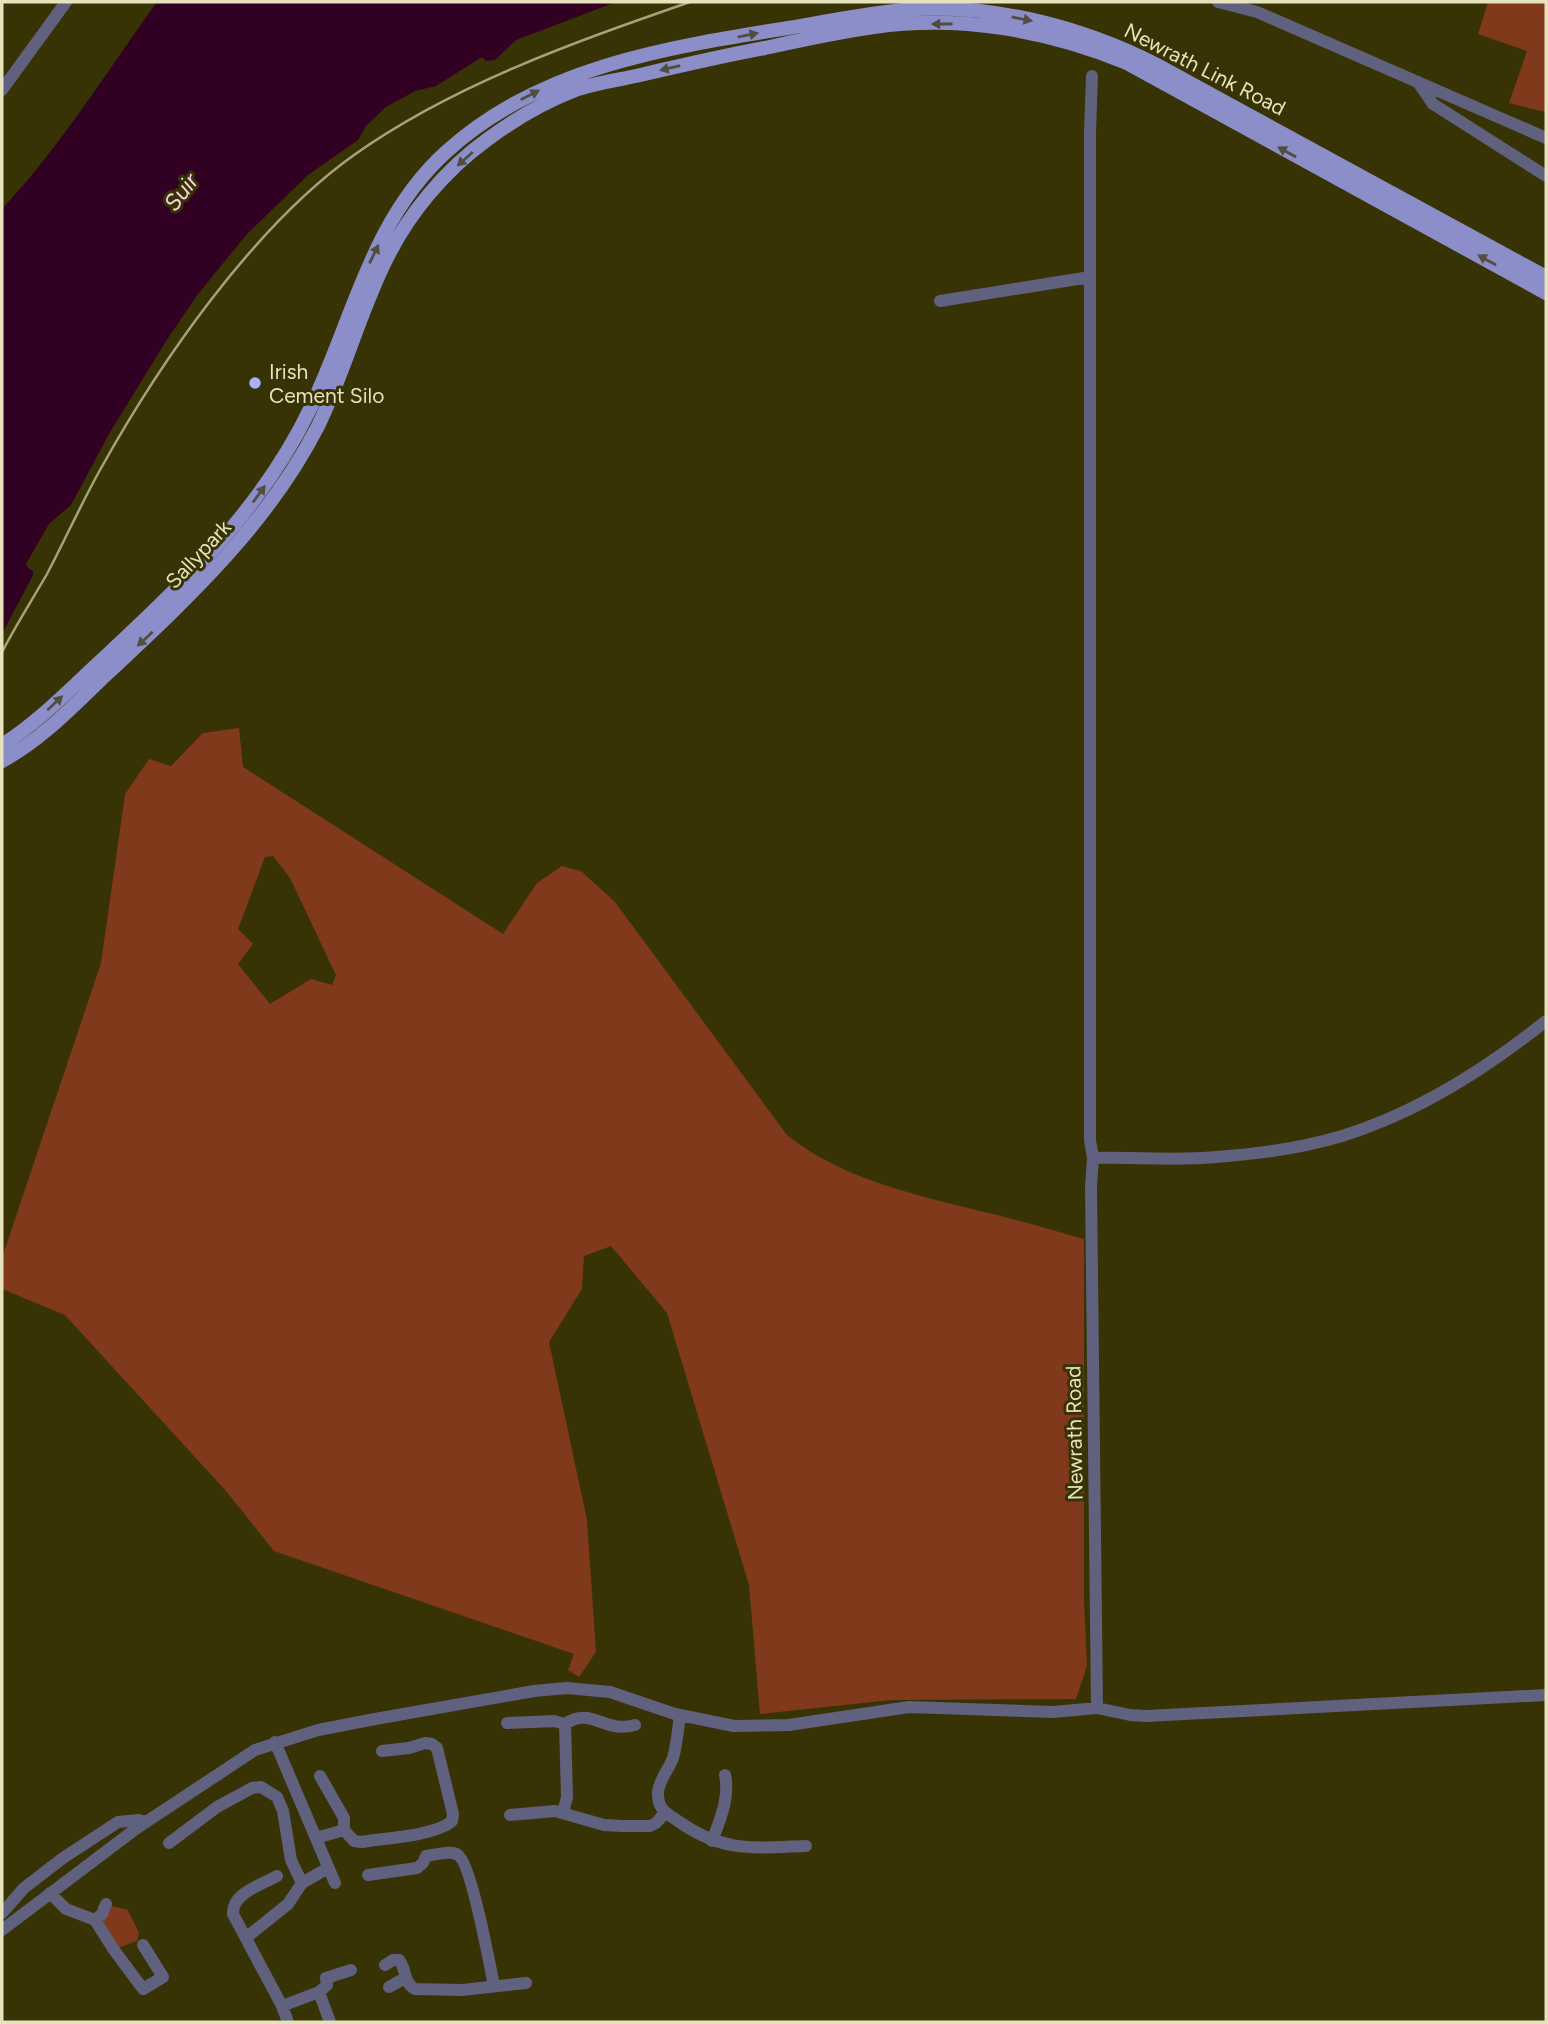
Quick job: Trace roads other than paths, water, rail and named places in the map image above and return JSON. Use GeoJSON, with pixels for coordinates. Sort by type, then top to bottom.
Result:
{"type":"FeatureCollection","features":[{"type":"Feature","properties":{"kind":"main road","name":"Newrath Link Road"},"geometry":{"type":"LineString","coordinates":[[353,321],[380,241],[408,197],[446,152],[503,109],[558,81],[626,59],[795,26],[916,9],[984,12],[1022,19],[1090,36],[1134,53],[1546,276]]}},
{"type":"Feature","properties":{"kind":"main road","name":"Newrath Link Road"},"geometry":{"type":"LineString","coordinates":[[353,321],[419,207],[441,180],[487,139],[537,107],[579,89],[690,63],[875,27],[915,24],[969,24],[1021,31],[1118,59],[1546,293]]}},
{"type":"Feature","properties":{"kind":"main road","name":"Sallypark"},"geometry":{"type":"LineString","coordinates":[[2,744],[43,714],[149,615],[200,566],[240,519],[297,436],[353,321]]}},
{"type":"Feature","properties":{"kind":"main road","name":"Sallypark"},"geometry":{"type":"LineString","coordinates":[[2,761],[32,743],[50,728],[196,590],[245,536],[306,449],[331,399],[353,321]]}},
{"type":"Feature","properties":{"kind":"street"},"geometry":{"type":"LineString","coordinates":[[2,90],[66,2]]}},
{"type":"Feature","properties":{"kind":"street"},"geometry":{"type":"LineString","coordinates":[[1218,2],[1257,12],[1546,138]]}},
{"type":"Feature","properties":{"kind":"street","name":"Newrath Road"},"geometry":{"type":"LineString","coordinates":[[1092,76],[1090,1140],[1093,1158],[1091,1187],[1097,1707]]}},
{"type":"Feature","properties":{"kind":"street"},"geometry":{"type":"LineString","coordinates":[[1418,81],[1433,104],[1546,176]]}},
{"type":"Feature","properties":{"kind":"street"},"geometry":{"type":"LineString","coordinates":[[940,301],[1090,277]]}},
{"type":"Feature","properties":{"kind":"street"},"geometry":{"type":"LineString","coordinates":[[1093,1158],[1213,1157],[1268,1152],[1341,1136],[1375,1124],[1449,1088],[1504,1055],[1546,1021]]}},
{"type":"Feature","properties":{"kind":"street"},"geometry":{"type":"LineString","coordinates":[[2,1930],[145,1822],[260,1747],[376,1719],[534,1691],[567,1688],[610,1692],[680,1715],[723,1725],[766,1727],[909,1707],[1053,1712],[1097,1707],[1130,1716],[1146,1716],[1546,1695]]}},
{"type":"Feature","properties":{"kind":"street"},"geometry":{"type":"LineString","coordinates":[[680,1715],[672,1759],[658,1790],[659,1804],[664,1814],[712,1841],[736,1847],[807,1846]]}},
{"type":"Feature","properties":{"kind":"street"},"geometry":{"type":"LineString","coordinates":[[508,1723],[554,1721],[565,1724],[584,1716],[613,1727],[635,1725]]}},
{"type":"Feature","properties":{"kind":"street"},"geometry":{"type":"LineString","coordinates":[[564,1813],[567,1786],[565,1724]]}},
{"type":"Feature","properties":{"kind":"street"},"geometry":{"type":"LineString","coordinates":[[275,1742],[335,1883]]}},
{"type":"Feature","properties":{"kind":"street"},"geometry":{"type":"LineString","coordinates":[[320,1776],[344,1818],[344,1830],[354,1841],[420,1832],[447,1825],[452,1821],[453,1814],[437,1748],[425,1743],[382,1751]]}},
{"type":"Feature","properties":{"kind":"street"},"geometry":{"type":"LineString","coordinates":[[712,1841],[728,1785],[725,1775]]}},
{"type":"Feature","properties":{"kind":"street"},"geometry":{"type":"LineString","coordinates":[[169,1843],[217,1807],[253,1788],[261,1787],[277,1797],[283,1811],[291,1860],[302,1882]]}},
{"type":"Feature","properties":{"kind":"street"},"geometry":{"type":"LineString","coordinates":[[510,1815],[544,1811],[564,1813],[604,1825],[650,1826],[664,1814]]}},
{"type":"Feature","properties":{"kind":"street"},"geometry":{"type":"LineString","coordinates":[[2,1913],[24,1888],[117,1822],[145,1822]]}},
{"type":"Feature","properties":{"kind":"street"},"geometry":{"type":"LineString","coordinates":[[316,1838],[344,1830]]}},
{"type":"Feature","properties":{"kind":"street"},"geometry":{"type":"LineString","coordinates":[[368,1875],[417,1868],[426,1856],[420,1832]]}},
{"type":"Feature","properties":{"kind":"street"},"geometry":{"type":"LineString","coordinates":[[426,1856],[453,1853],[459,1855],[464,1862],[494,1986]]}},
{"type":"Feature","properties":{"kind":"street"},"geometry":{"type":"LineString","coordinates":[[63,1858],[75,1874]]}},
{"type":"Feature","properties":{"kind":"street"},"geometry":{"type":"LineString","coordinates":[[247,1937],[288,1905],[302,1882],[328,1868]]}},
{"type":"Feature","properties":{"kind":"street"},"geometry":{"type":"LineString","coordinates":[[277,1876],[238,1897],[233,1905],[233,1914],[288,2022]]}},
{"type":"Feature","properties":{"kind":"street"},"geometry":{"type":"LineString","coordinates":[[50,1893],[66,1909],[95,1920],[143,1989],[163,1977],[142,1945]]}},
{"type":"Feature","properties":{"kind":"street"},"geometry":{"type":"LineString","coordinates":[[95,1920],[102,1914],[106,1904]]}},
{"type":"Feature","properties":{"kind":"street"},"geometry":{"type":"LineString","coordinates":[[385,1965],[393,1960],[399,1961],[409,1986],[424,1990],[461,1990],[526,1983]]}},
{"type":"Feature","properties":{"kind":"street"},"geometry":{"type":"LineString","coordinates":[[282,2006],[319,1992],[327,1985],[326,1978],[351,1970]]}},
{"type":"Feature","properties":{"kind":"street"},"geometry":{"type":"LineString","coordinates":[[389,1987],[405,1978]]}},
{"type":"Feature","properties":{"kind":"street"},"geometry":{"type":"LineString","coordinates":[[319,1992],[330,2022]]}},
{"type":"Feature","properties":{"kind":"water","name":"Suir"},"geometry":{"type":"Polygon","coordinates":[[[157,2],[616,2],[516,40],[495,60],[486,61],[482,57],[436,86],[415,91],[386,107],[366,126],[358,140],[308,175],[247,234],[198,294],[166,341],[109,434],[71,505],[49,524],[26,564],[33,571],[33,575],[2,634],[2,209],[64,134],[157,2]]]}},
{"type":"Feature","properties":{"kind":"railway"},"geometry":{"type":"LineString","coordinates":[[2,652],[47,574],[100,470],[151,385],[212,299],[280,219],[354,155],[433,107],[560,49],[690,2]]}},
{"type":"Feature","properties":{"kind":"place","name":"Irish Cement Silo"},"geometry":{"type":"Point","coordinates":[255,383]}}]}
